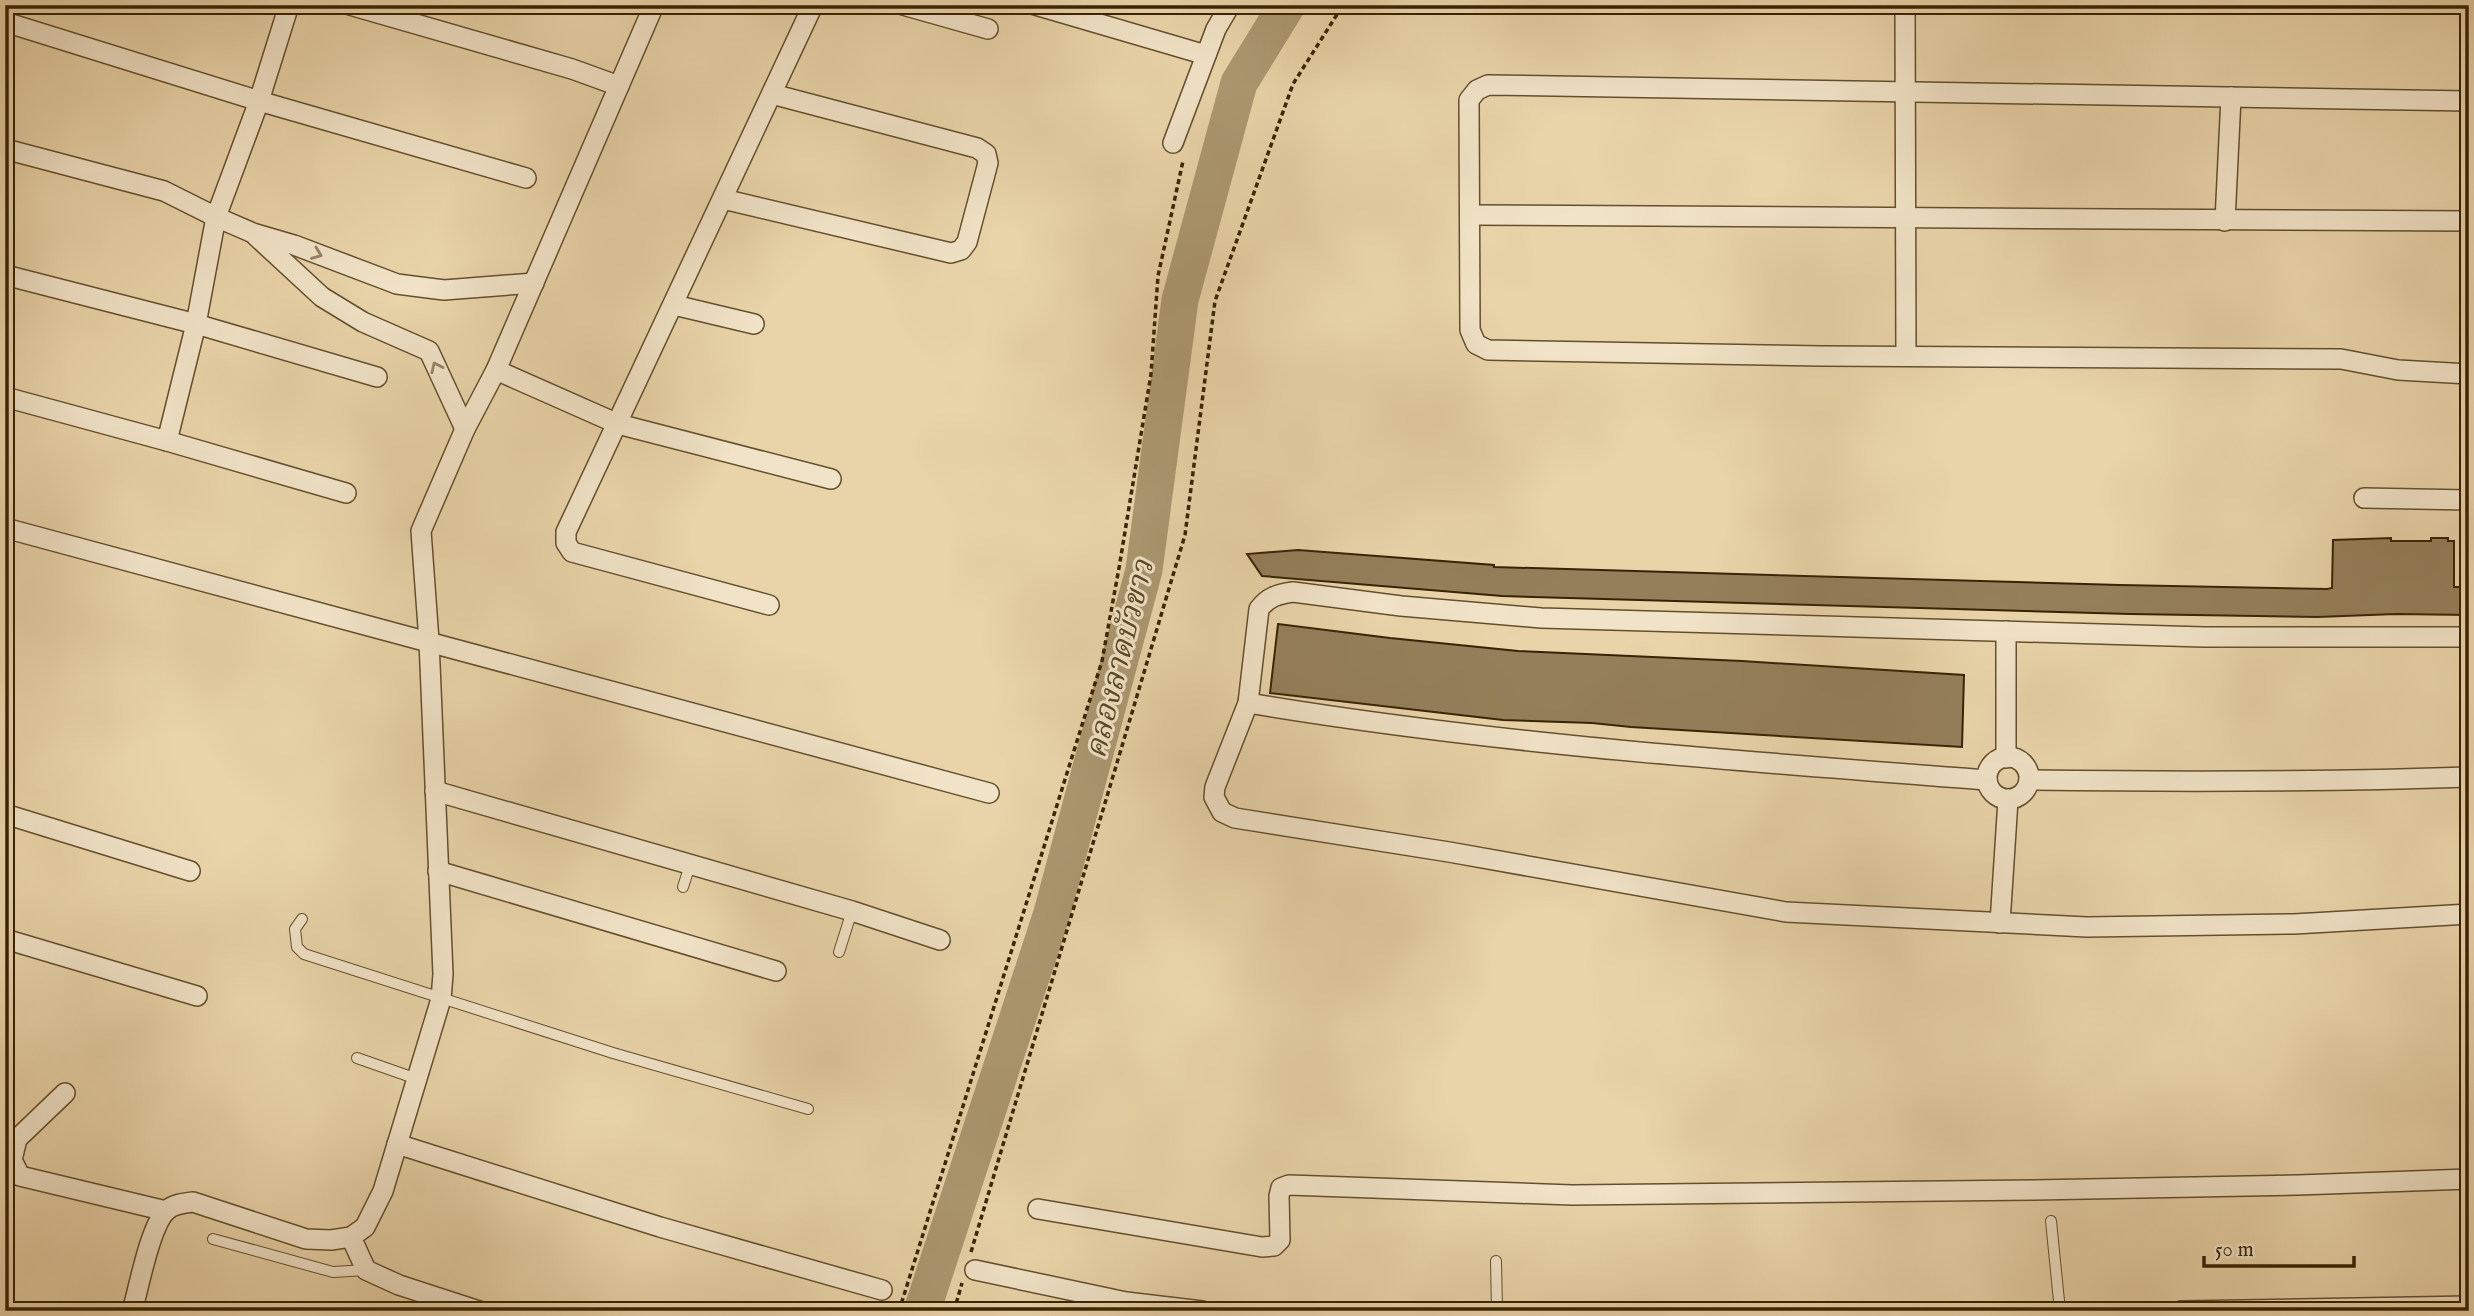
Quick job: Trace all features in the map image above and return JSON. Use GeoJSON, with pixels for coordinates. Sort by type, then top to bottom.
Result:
{"type":"FeatureCollection","features":[{"type":"Feature","properties":{"kind":"street"},"geometry":{"type":"LineString","coordinates":[[167,441],[196,324],[216,217],[259,102],[289,5]]}},
{"type":"Feature","properties":{"kind":"street"},"geometry":{"type":"LineString","coordinates":[[350,5],[572,69],[619,86]]}},
{"type":"Feature","properties":{"kind":"street"},"geometry":{"type":"LineString","coordinates":[[132,1311],[156,1226],[166,1211],[179,1203],[193,1202],[306,1239],[331,1240],[351,1237],[365,1227],[383,1191],[441,999],[443,974],[429,641],[421,531],[465,429],[496,370],[654,5]]}},
{"type":"Feature","properties":{"kind":"street"},"geometry":{"type":"LineString","coordinates":[[769,606],[572,552],[566,543],[566,533],[813,5]]}},
{"type":"Feature","properties":{"kind":"street"},"geometry":{"type":"LineString","coordinates":[[903,5],[988,29]]}},
{"type":"Feature","properties":{"kind":"street"},"geometry":{"type":"LineString","coordinates":[[1035,5],[1206,55]]}},
{"type":"Feature","properties":{"kind":"street"},"geometry":{"type":"LineString","coordinates":[[1180,146],[1206,55],[1216,29],[1230,5]]}},
{"type":"Feature","properties":{"kind":"street"},"geometry":{"type":"LineString","coordinates":[[1905,5],[1906,356]]}},
{"type":"Feature","properties":{"kind":"street"},"geometry":{"type":"LineString","coordinates":[[5,22],[259,102],[526,178]]}},
{"type":"Feature","properties":{"kind":"street"},"geometry":{"type":"LineString","coordinates":[[2469,101],[1488,85],[1477,90],[1469,100],[1471,330],[1476,344],[1488,350],[2342,359],[2398,370],[2469,374]]}},
{"type":"Feature","properties":{"kind":"street"},"geometry":{"type":"LineString","coordinates":[[723,199],[951,253],[961,250],[967,242],[988,163],[986,154],[977,148],[772,94]]}},
{"type":"Feature","properties":{"kind":"street"},"geometry":{"type":"LineString","coordinates":[[2225,221],[2231,97]]}},
{"type":"Feature","properties":{"kind":"street"},"geometry":{"type":"LineString","coordinates":[[5,149],[164,191],[253,233],[294,245],[397,284],[444,290],[534,283]]}},
{"type":"Feature","properties":{"kind":"street"},"geometry":{"type":"LineString","coordinates":[[1470,215],[2469,221]]}},
{"type":"Feature","properties":{"kind":"street"},"geometry":{"type":"LineString","coordinates":[[253,233],[321,297],[363,322],[429,351],[465,429]]}},
{"type":"Feature","properties":{"kind":"street"},"geometry":{"type":"LineString","coordinates":[[5,275],[196,324],[377,377]]}},
{"type":"Feature","properties":{"kind":"street"},"geometry":{"type":"LineString","coordinates":[[674,305],[754,324]]}},
{"type":"Feature","properties":{"kind":"street"},"geometry":{"type":"LineString","coordinates":[[496,370],[618,424],[831,479]]}},
{"type":"Feature","properties":{"kind":"street"},"geometry":{"type":"LineString","coordinates":[[5,397],[346,493]]}},
{"type":"Feature","properties":{"kind":"street"},"geometry":{"type":"LineString","coordinates":[[2364,498],[2469,500]]}},
{"type":"Feature","properties":{"kind":"street"},"geometry":{"type":"LineString","coordinates":[[5,528],[989,793]]}},
{"type":"Feature","properties":{"kind":"street"},"geometry":{"type":"LineString","coordinates":[[2469,636],[2204,637],[1541,618],[1401,606],[1293,592],[1278,594],[1265,601],[1259,609],[1248,703],[1215,787],[1214,797],[1222,812],[1235,818],[1786,912],[2087,927],[2294,924],[2469,914]]}},
{"type":"Feature","properties":{"kind":"street"},"geometry":{"type":"LineString","coordinates":[[2006,631],[2006,758]]}},
{"type":"Feature","properties":{"kind":"street"},"geometry":{"type":"LineString","coordinates":[[1248,703],[1517,740],[1762,764],[1987,780]]}},
{"type":"Feature","properties":{"kind":"street"},"geometry":{"type":"LineString","coordinates":[[2006,758],[2020,761],[2029,780],[2022,794],[2008,800],[1993,794],[1987,780],[1987,773],[1994,762],[2006,758]]}},
{"type":"Feature","properties":{"kind":"street"},"geometry":{"type":"LineString","coordinates":[[2029,780],[2352,781],[2469,776]]}},
{"type":"Feature","properties":{"kind":"street"},"geometry":{"type":"LineString","coordinates":[[435,791],[852,911],[940,940]]}},
{"type":"Feature","properties":{"kind":"street"},"geometry":{"type":"LineString","coordinates":[[2000,923],[2008,800]]}},
{"type":"Feature","properties":{"kind":"street"},"geometry":{"type":"LineString","coordinates":[[5,814],[190,871]]}},
{"type":"Feature","properties":{"kind":"street"},"geometry":{"type":"LineString","coordinates":[[438,870],[776,971]]}},
{"type":"Feature","properties":{"kind":"street"},"geometry":{"type":"LineString","coordinates":[[5,939],[197,996]]}},
{"type":"Feature","properties":{"kind":"street"},"geometry":{"type":"LineString","coordinates":[[65,1093],[17,1139],[12,1160],[20,1177],[166,1211]]}},
{"type":"Feature","properties":{"kind":"street"},"geometry":{"type":"LineString","coordinates":[[397,1144],[660,1227],[882,1290]]}},
{"type":"Feature","properties":{"kind":"street"},"geometry":{"type":"LineString","coordinates":[[1038,1209],[1262,1247],[1274,1246],[1280,1240],[1279,1196],[1281,1188],[1289,1185],[1572,1195],[2048,1190],[2469,1179]]}},
{"type":"Feature","properties":{"kind":"street"},"geometry":{"type":"LineString","coordinates":[[351,1237],[366,1270],[399,1285],[479,1311]]}},
{"type":"Feature","properties":{"kind":"street"},"geometry":{"type":"LineString","coordinates":[[970,1266],[1126,1302],[1202,1311]]}},
{"type":"Feature","properties":{"kind":"street"},"geometry":{"type":"LineString","coordinates":[[2181,1311],[2469,1306]]}},
{"type":"Feature","properties":{"kind":"lane"},"geometry":{"type":"LineString","coordinates":[[683,887],[690,864]]}},
{"type":"Feature","properties":{"kind":"lane"},"geometry":{"type":"LineString","coordinates":[[839,952],[852,911]]}},
{"type":"Feature","properties":{"kind":"lane"},"geometry":{"type":"LineString","coordinates":[[302,919],[295,929],[297,947],[304,954],[613,1053],[808,1109]]}},
{"type":"Feature","properties":{"kind":"lane"},"geometry":{"type":"LineString","coordinates":[[357,1058],[417,1079]]}},
{"type":"Feature","properties":{"kind":"lane"},"geometry":{"type":"LineString","coordinates":[[2051,1220],[2060,1311]]}},
{"type":"Feature","properties":{"kind":"lane"},"geometry":{"type":"LineString","coordinates":[[213,1239],[333,1272],[366,1270]]}},
{"type":"Feature","properties":{"kind":"lane"},"geometry":{"type":"LineString","coordinates":[[1496,1261],[1497,1311]]}},
{"type":"Feature","properties":{"kind":"path"},"geometry":{"type":"LineString","coordinates":[[954,1311],[970,1266],[1185,535],[1215,301],[1293,84],[1343,5]]}},
{"type":"Feature","properties":{"kind":"path"},"geometry":{"type":"LineString","coordinates":[[899,1311],[1101,661],[1151,374],[1158,275],[1180,146]]}},
{"type":"Feature","properties":{"kind":"building"},"geometry":{"type":"Polygon","coordinates":[[[2391,538],[2391,541],[2431,541],[2431,538],[2448,538],[2448,541],[2454,541],[2454,587],[2469,587],[2469,615],[2317,617],[2130,614],[1502,596],[1262,576],[1247,554],[1298,550],[1494,567],[2327,589],[2332,588],[2333,540],[2391,538]]]}},
{"type":"Feature","properties":{"kind":"building"},"geometry":{"type":"Polygon","coordinates":[[[1278,624],[1518,651],[1964,675],[1962,747],[1592,723],[1503,720],[1270,693],[1278,624]]]}},
{"type":"Feature","properties":{"kind":"waterway","name":"คลองลาดบัวขาว"},"geometry":{"type":"LineString","coordinates":[[922,1311],[1052,913],[1144,570],[1180,300],[1239,83],[1287,5]]}}]}
